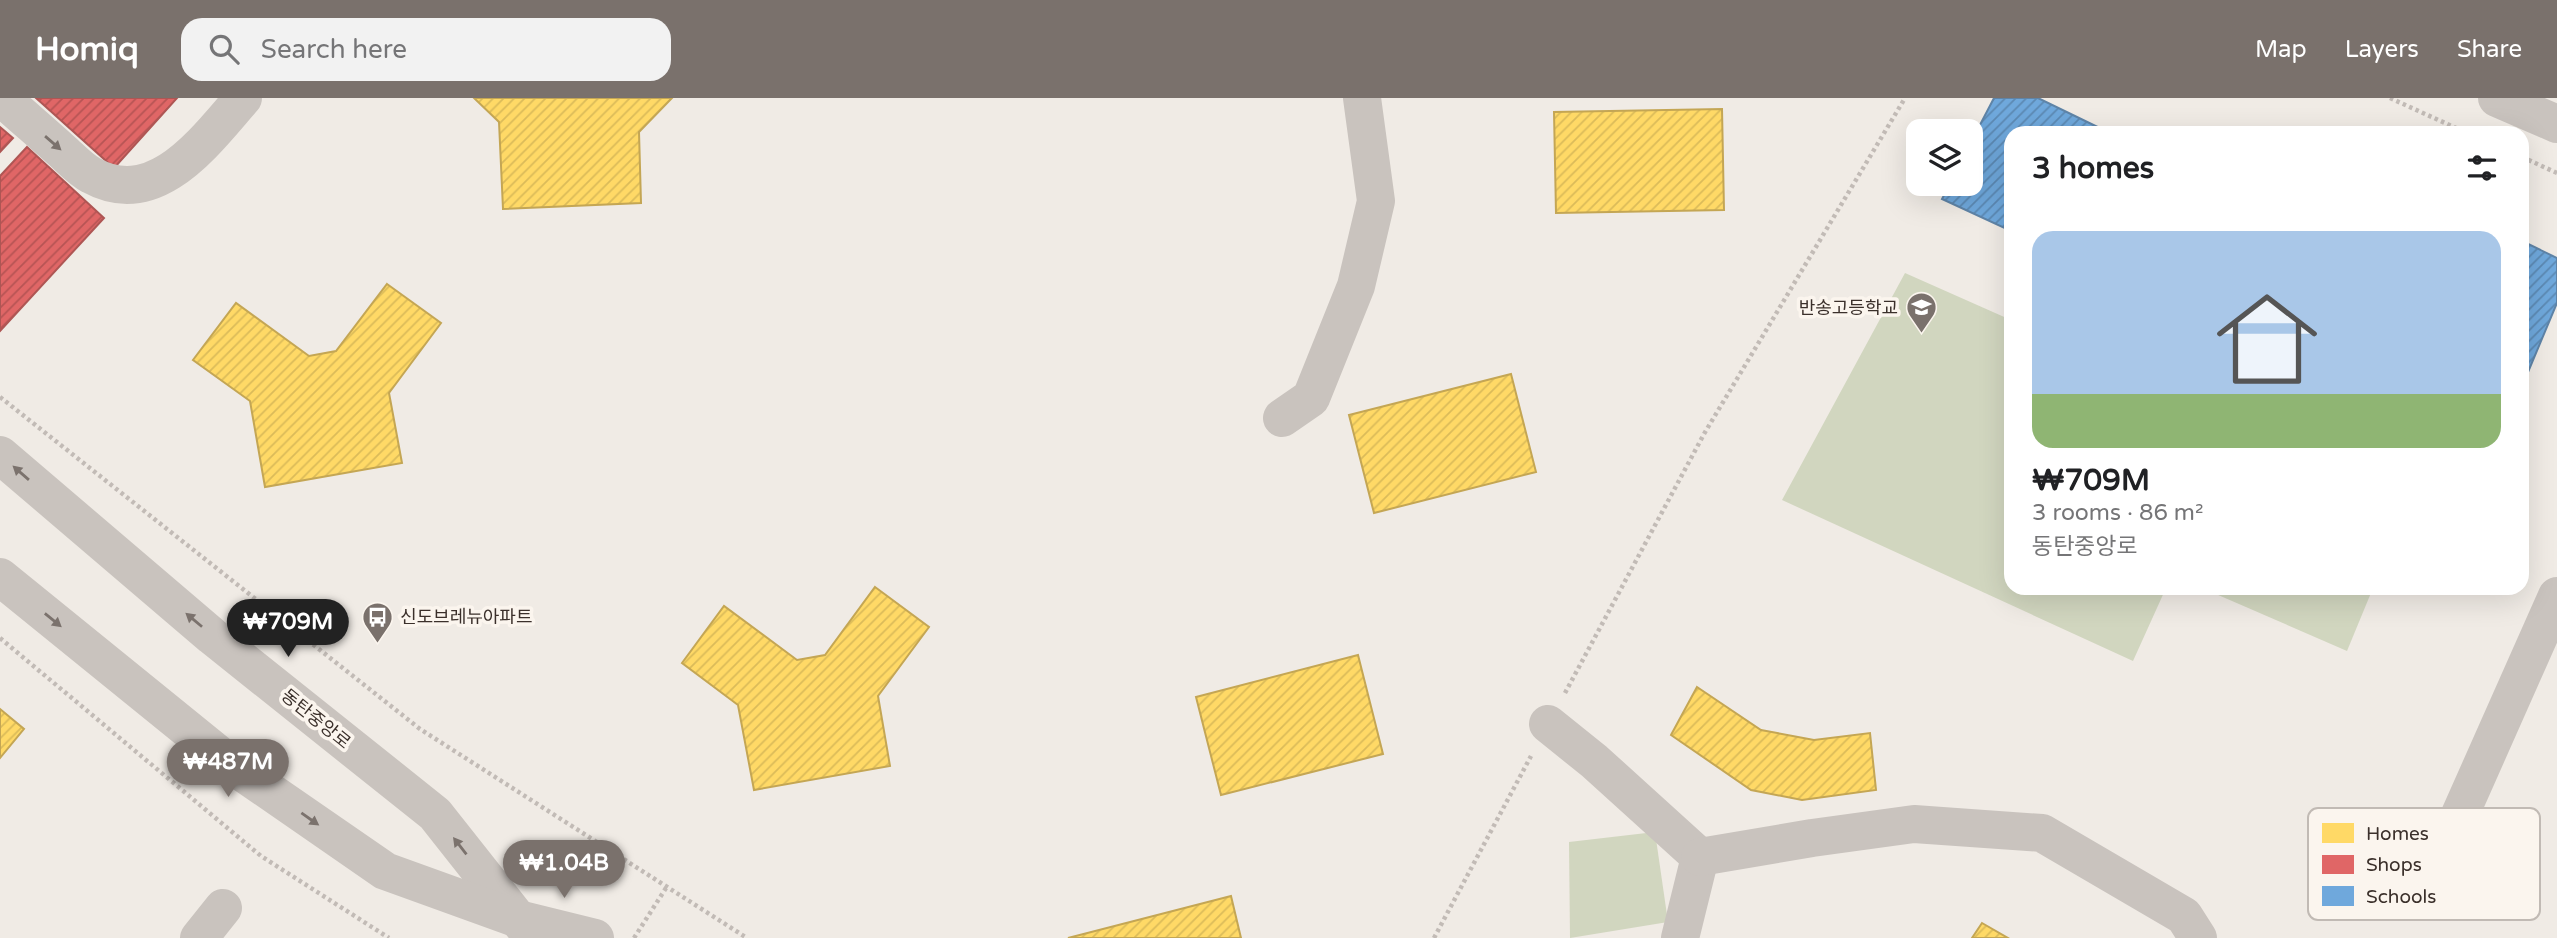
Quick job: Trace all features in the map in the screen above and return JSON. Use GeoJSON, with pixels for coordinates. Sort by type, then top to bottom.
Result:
{"type":"FeatureCollection","features":[{"type":"Feature","properties":{"kind":"street"},"geometry":{"type":"LineString","coordinates":[[2,98],[89,174],[115,186],[144,184],[167,173],[196,151],[243,98]]}},
{"type":"Feature","properties":{"kind":"street"},"geometry":{"type":"LineString","coordinates":[[1282,418],[1311,398],[1356,286],[1376,201],[1362,98]]}},
{"type":"Feature","properties":{"kind":"street"},"geometry":{"type":"LineString","coordinates":[[2497,98],[2557,124]]}},
{"type":"Feature","properties":{"kind":"street","name":"동탄중앙로"},"geometry":{"type":"LineString","coordinates":[[0,455],[212,636],[435,814],[519,932]]}},
{"type":"Feature","properties":{"kind":"street"},"geometry":{"type":"LineString","coordinates":[[0,577],[233,766],[385,871],[519,932],[595,938]]}},
{"type":"Feature","properties":{"kind":"street"},"geometry":{"type":"LineString","coordinates":[[2463,808],[2555,609]]}},
{"type":"Feature","properties":{"kind":"street"},"geometry":{"type":"LineString","coordinates":[[1548,724],[1594,761],[1700,857]]}},
{"type":"Feature","properties":{"kind":"street"},"geometry":{"type":"LineString","coordinates":[[1700,857],[1914,824],[2042,833],[2184,916],[2197,938]]}},
{"type":"Feature","properties":{"kind":"street"},"geometry":{"type":"LineString","coordinates":[[1680,938],[1700,857]]}},
{"type":"Feature","properties":{"kind":"street"},"geometry":{"type":"LineString","coordinates":[[199,938],[223,908]]}},
{"type":"Feature","properties":{"kind":"path"},"geometry":{"type":"LineString","coordinates":[[1434,938],[1704,434],[1905,98]]}},
{"type":"Feature","properties":{"kind":"path"},"geometry":{"type":"LineString","coordinates":[[2390,98],[2452,126]]}},
{"type":"Feature","properties":{"kind":"path"},"geometry":{"type":"LineString","coordinates":[[2529,161],[2557,173]]}},
{"type":"Feature","properties":{"kind":"path"},"geometry":{"type":"LineString","coordinates":[[0,397],[420,729],[747,938]]}},
{"type":"Feature","properties":{"kind":"path"},"geometry":{"type":"LineString","coordinates":[[0,638],[261,856],[389,938]]}},
{"type":"Feature","properties":{"kind":"path"},"geometry":{"type":"LineString","coordinates":[[634,938],[666,888]]}},
{"type":"Feature","properties":{"kind":"green space"},"geometry":{"type":"Polygon","coordinates":[[[1905,273],[2004,317],[2004,595],[2163,595],[2133,661],[1782,500],[1905,273]]]}},
{"type":"Feature","properties":{"kind":"green space"},"geometry":{"type":"Polygon","coordinates":[[[2218,595],[2370,595],[2347,651],[2218,595]]]}},
{"type":"Feature","properties":{"kind":"green space"},"geometry":{"type":"Polygon","coordinates":[[[1655,832],[1668,922],[1570,938],[1569,842],[1655,832]]]}},
{"type":"Feature","properties":{"kind":"building: Homes"},"geometry":{"type":"Polygon","coordinates":[[[474,98],[672,98],[639,132],[641,203],[503,209],[499,122],[474,98]]]}},
{"type":"Feature","properties":{"kind":"building: Homes"},"geometry":{"type":"Polygon","coordinates":[[[1722,109],[1724,210],[1556,213],[1554,112],[1722,109]]]}},
{"type":"Feature","properties":{"kind":"building: Homes"},"geometry":{"type":"Polygon","coordinates":[[[387,284],[441,323],[389,393],[402,463],[265,487],[250,401],[193,360],[236,303],[309,356],[336,351],[387,284]]]}},
{"type":"Feature","properties":{"kind":"building: Homes"},"geometry":{"type":"Polygon","coordinates":[[[1511,374],[1536,472],[1374,513],[1349,415],[1511,374]]]}},
{"type":"Feature","properties":{"kind":"building: Homes"},"geometry":{"type":"Polygon","coordinates":[[[875,587],[929,627],[878,696],[890,766],[754,790],[738,705],[682,663],[724,606],[797,660],[825,655],[875,587]]]}},
{"type":"Feature","properties":{"kind":"building: Homes"},"geometry":{"type":"Polygon","coordinates":[[[1358,655],[1383,754],[1221,795],[1196,697],[1358,655]]]}},
{"type":"Feature","properties":{"kind":"building: Homes"},"geometry":{"type":"Polygon","coordinates":[[[1697,687],[1761,730],[1814,740],[1870,733],[1876,790],[1802,800],[1751,790],[1671,735],[1697,687]]]}},
{"type":"Feature","properties":{"kind":"building: Homes"},"geometry":{"type":"Polygon","coordinates":[[[0,709],[24,729],[0,758],[0,709]]]}},
{"type":"Feature","properties":{"kind":"building: Homes"},"geometry":{"type":"Polygon","coordinates":[[[1231,896],[1241,938],[1068,938],[1231,896]]]}},
{"type":"Feature","properties":{"kind":"building: Homes"},"geometry":{"type":"Polygon","coordinates":[[[1982,923],[2008,938],[1972,938],[1982,923]]]}},
{"type":"Feature","properties":{"kind":"building: Shops"},"geometry":{"type":"Polygon","coordinates":[[[36,98],[177,98],[114,168],[36,98]]]}},
{"type":"Feature","properties":{"kind":"building: Shops"},"geometry":{"type":"Polygon","coordinates":[[[0,127],[13,138],[0,152],[0,127]]]}},
{"type":"Feature","properties":{"kind":"building: Shops"},"geometry":{"type":"Polygon","coordinates":[[[27,147],[104,218],[0,331],[0,176],[27,147]]]}},
{"type":"Feature","properties":{"kind":"building: Schools"},"geometry":{"type":"Polygon","coordinates":[[[1994,98],[2038,98],[2096,126],[2004,126],[2004,228],[1942,199],[1944,196],[1983,196],[1983,119],[1994,98]]]}},
{"type":"Feature","properties":{"kind":"building: Schools"},"geometry":{"type":"Polygon","coordinates":[[[2529,244],[2557,258],[2557,303],[2529,370],[2529,244]]]}},
{"type":"Feature","properties":{"kind":"place","name":"반송고등학교"},"geometry":{"type":"Point","coordinates":[1921,335]}},
{"type":"Feature","properties":{"kind":"place","name":"신도브레뉴아파트"},"geometry":{"type":"Point","coordinates":[377,644]}}]}
